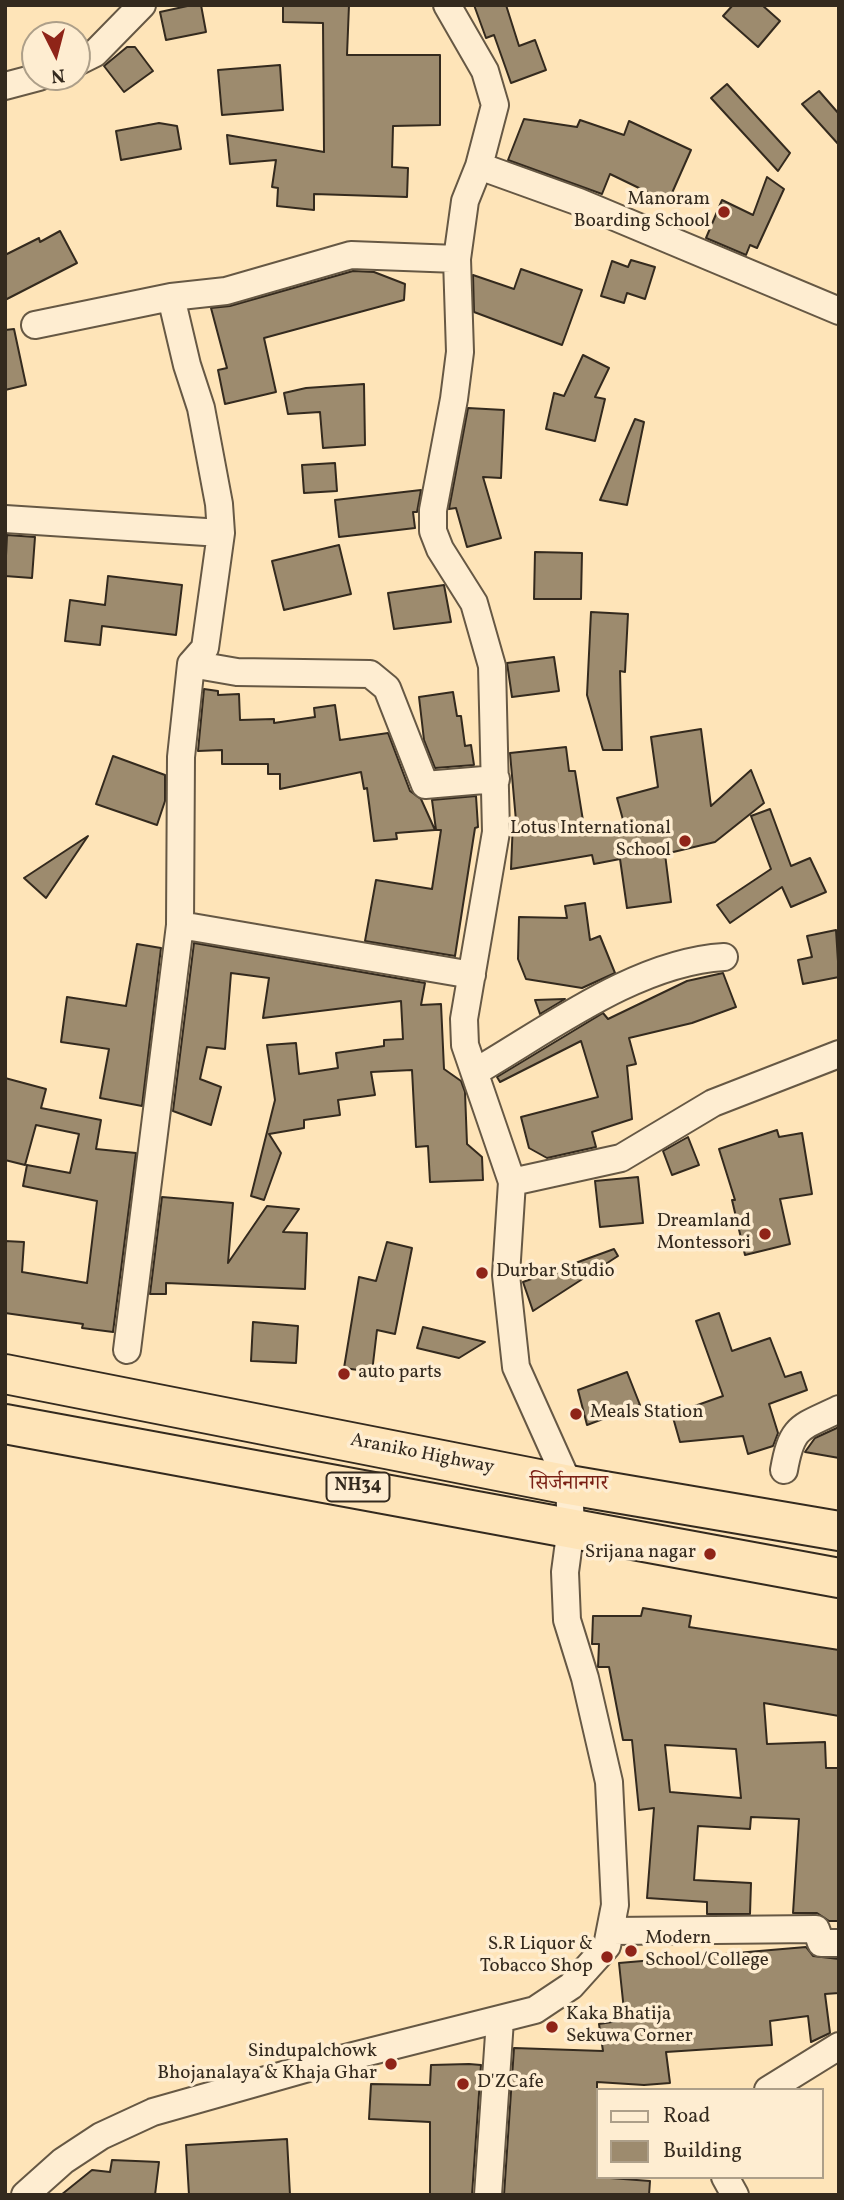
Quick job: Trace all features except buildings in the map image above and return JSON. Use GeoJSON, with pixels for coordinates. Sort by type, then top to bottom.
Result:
{"type":"FeatureCollection","features":[{"type":"Feature","properties":{"kind":"highway","name":"Araniko Highway"},"geometry":{"type":"LineString","coordinates":[[5,1374],[569,1485],[839,1531]]}},
{"type":"Feature","properties":{"kind":"highway","name":"NH34"},"geometry":{"type":"LineString","coordinates":[[5,1424],[839,1578]]}},
{"type":"Feature","properties":{"kind":"street"},"geometry":{"type":"LineString","coordinates":[[91,55],[142,5]]}},
{"type":"Feature","properties":{"kind":"street"},"geometry":{"type":"LineString","coordinates":[[24,2195],[63,2161],[101,2136],[153,2112],[332,2061],[534,2010],[557,1997],[607,1946],[612,1931],[615,1905],[609,1782],[585,1678],[567,1620],[565,1572],[571,1527],[569,1485],[516,1367],[506,1275],[512,1182],[465,1045],[464,1019],[496,832],[492,666],[474,603],[440,549],[433,531],[433,510],[460,352],[457,259],[465,201],[479,166],[495,105],[485,71],[447,5]]}},
{"type":"Feature","properties":{"kind":"street"},"geometry":{"type":"LineString","coordinates":[[479,166],[579,202],[839,311]]}},
{"type":"Feature","properties":{"kind":"street"},"geometry":{"type":"LineString","coordinates":[[35,325],[171,297],[226,291],[351,255],[457,259]]}},
{"type":"Feature","properties":{"kind":"street"},"geometry":{"type":"LineString","coordinates":[[127,1350],[180,925],[181,757],[191,664],[205,648],[221,533],[219,504],[201,408],[187,365],[171,297]]}},
{"type":"Feature","properties":{"kind":"street"},"geometry":{"type":"LineString","coordinates":[[5,519],[221,533]]}},
{"type":"Feature","properties":{"kind":"street"},"geometry":{"type":"LineString","coordinates":[[191,664],[237,672],[370,674],[387,688],[425,785],[496,779]]}},
{"type":"Feature","properties":{"kind":"street"},"geometry":{"type":"LineString","coordinates":[[180,925],[472,975]]}},
{"type":"Feature","properties":{"kind":"street"},"geometry":{"type":"LineString","coordinates":[[475,1072],[627,984],[695,958],[724,957]]}},
{"type":"Feature","properties":{"kind":"street"},"geometry":{"type":"LineString","coordinates":[[512,1182],[621,1158],[713,1103],[839,1054]]}},
{"type":"Feature","properties":{"kind":"street"},"geometry":{"type":"LineString","coordinates":[[784,1470],[789,1443],[799,1428],[839,1409]]}},
{"type":"Feature","properties":{"kind":"street"},"geometry":{"type":"LineString","coordinates":[[612,1931],[816,1929],[821,1943],[839,1943]]}},
{"type":"Feature","properties":{"kind":"street"},"geometry":{"type":"LineString","coordinates":[[488,2195],[500,2020]]}},
{"type":"Feature","properties":{"kind":"street"},"geometry":{"type":"LineString","coordinates":[[771,2088],[839,2046]]}},
{"type":"Feature","properties":{"kind":"street"},"geometry":{"type":"LineString","coordinates":[[726,2179],[735,2195]]}},
{"type":"Feature","properties":{"kind":"place","name":"Manoram Boarding School"},"geometry":{"type":"Point","coordinates":[724,212]}},
{"type":"Feature","properties":{"kind":"place","name":"Lotus International School"},"geometry":{"type":"Point","coordinates":[685,841]}},
{"type":"Feature","properties":{"kind":"place","name":"Dreamland Montessori"},"geometry":{"type":"Point","coordinates":[765,1234]}},
{"type":"Feature","properties":{"kind":"place","name":"Durbar Studio"},"geometry":{"type":"Point","coordinates":[482,1273]}},
{"type":"Feature","properties":{"kind":"place","name":"auto parts"},"geometry":{"type":"Point","coordinates":[344,1374]}},
{"type":"Feature","properties":{"kind":"place","name":"Meals Station"},"geometry":{"type":"Point","coordinates":[576,1414]}},
{"type":"Feature","properties":{"kind":"place","name":"Srijana nagar"},"geometry":{"type":"Point","coordinates":[710,1554]}},
{"type":"Feature","properties":{"kind":"place","name":"Modern School/College"},"geometry":{"type":"Point","coordinates":[631,1951]}},
{"type":"Feature","properties":{"kind":"place","name":"S.R Liquor & Tobacco Shop"},"geometry":{"type":"Point","coordinates":[607,1957]}},
{"type":"Feature","properties":{"kind":"place","name":"Kaka Bhatija Sekuwa Corner"},"geometry":{"type":"Point","coordinates":[552,2027]}},
{"type":"Feature","properties":{"kind":"place","name":"Sindupalchowk Bhojanalaya & Khaja Ghar"},"geometry":{"type":"Point","coordinates":[391,2064]}},
{"type":"Feature","properties":{"kind":"place","name":"D'ZCafe"},"geometry":{"type":"Point","coordinates":[463,2084]}},
{"type":"Feature","properties":{"kind":"district","name":"सिर्जनानगर"},"geometry":{"type":"Point","coordinates":[569,1485]}}]}
